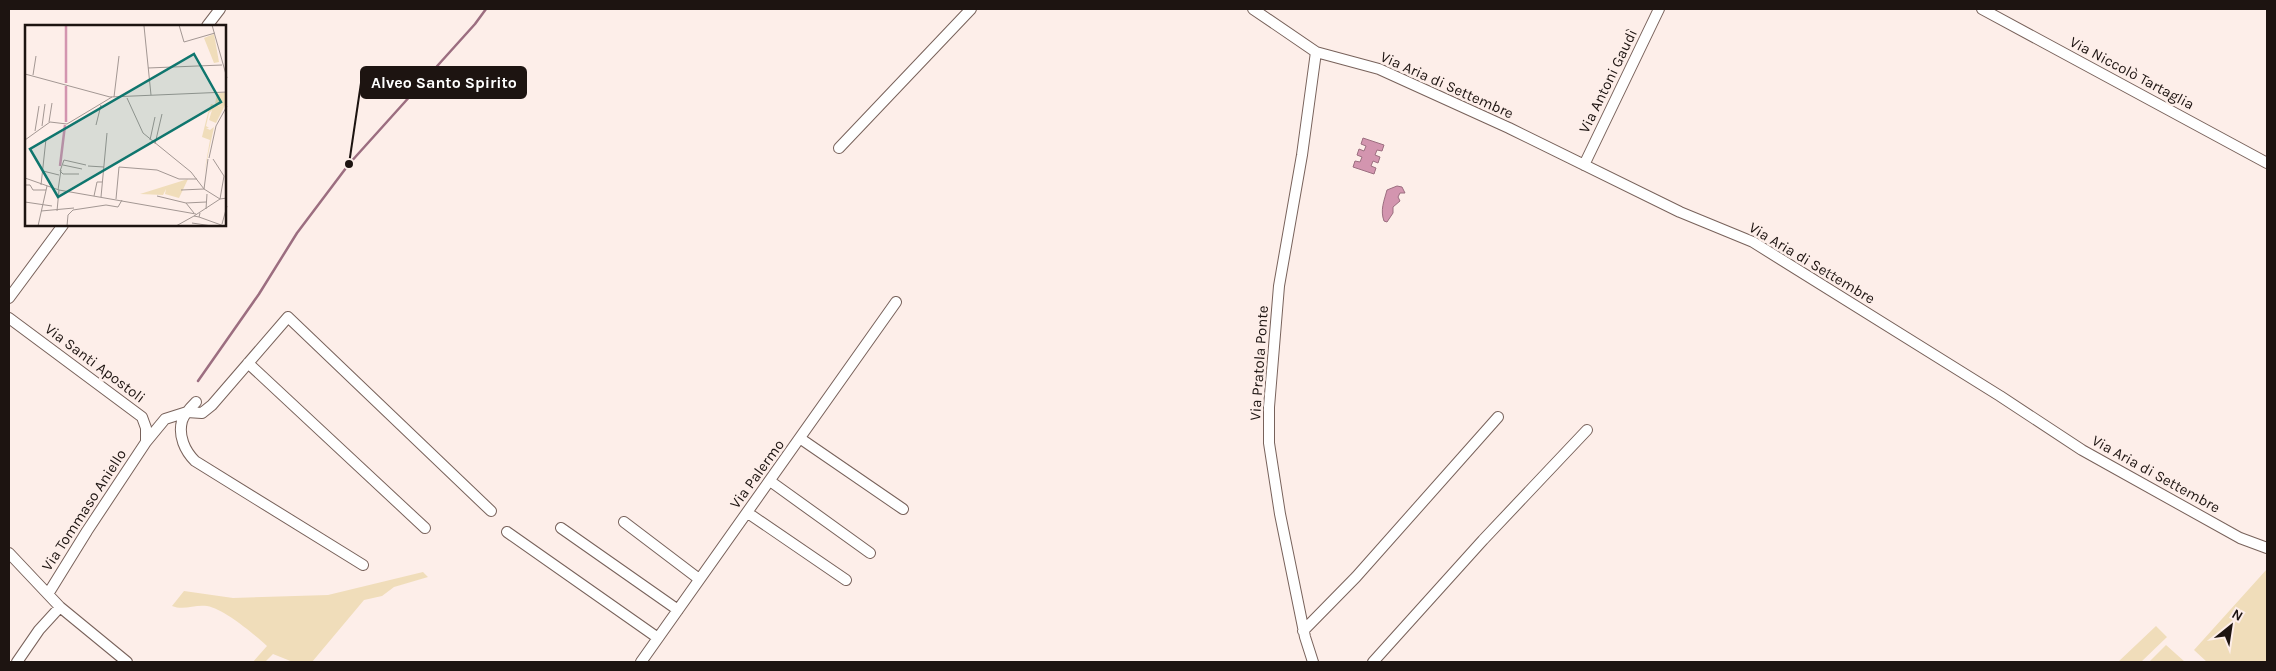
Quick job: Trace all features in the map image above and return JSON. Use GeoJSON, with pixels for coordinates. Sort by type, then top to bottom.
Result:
{"type":"FeatureCollection","features":[{"type":"Feature","properties":{"kind":"street"},"geometry":{"type":"LineString","coordinates":[[208,25],[220,9]]}},
{"type":"Feature","properties":{"kind":"street"},"geometry":{"type":"LineString","coordinates":[[839,148],[971,9]]}},
{"type":"Feature","properties":{"kind":"street","name":"Via Aria di Settembre"},"geometry":{"type":"LineString","coordinates":[[1253,9],[1316,52],[1379,70],[1509,128],[1680,212],[1753,242],[2000,396],[2082,450],[2240,538],[2267,548]]}},
{"type":"Feature","properties":{"kind":"street","name":"Via Antoni Gaudì"},"geometry":{"type":"LineString","coordinates":[[1584,165],[1659,9]]}},
{"type":"Feature","properties":{"kind":"street","name":"Via Niccolò Tartaglia"},"geometry":{"type":"LineString","coordinates":[[1982,9],[2267,164]]}},
{"type":"Feature","properties":{"kind":"street","name":"Via Pratola Ponte"},"geometry":{"type":"LineString","coordinates":[[1313,662],[1303,630],[1279,505],[1269,443],[1269,407],[1279,286],[1302,155],[1316,52]]}},
{"type":"Feature","properties":{"kind":"street"},"geometry":{"type":"LineString","coordinates":[[9,298],[62,226]]}},
{"type":"Feature","properties":{"kind":"street","name":"Via Palermo"},"geometry":{"type":"LineString","coordinates":[[641,662],[801,439],[896,302]]}},
{"type":"Feature","properties":{"kind":"street","name":"Via Tommaso Aniello"},"geometry":{"type":"LineString","coordinates":[[48,594],[146,442],[165,418],[187,412],[202,413],[212,405],[288,317],[491,512]]}},
{"type":"Feature","properties":{"kind":"street","name":"Via Santi Apostoli"},"geometry":{"type":"LineString","coordinates":[[9,318],[142,417],[146,428],[146,442]]}},
{"type":"Feature","properties":{"kind":"street"},"geometry":{"type":"LineString","coordinates":[[248,363],[425,528]]}},
{"type":"Feature","properties":{"kind":"street"},"geometry":{"type":"LineString","coordinates":[[196,402],[182,421],[182,438],[186,452],[195,461],[363,565]]}},
{"type":"Feature","properties":{"kind":"street"},"geometry":{"type":"LineString","coordinates":[[1303,630],[1356,577],[1498,418]]}},
{"type":"Feature","properties":{"kind":"street"},"geometry":{"type":"LineString","coordinates":[[1373,662],[1587,430]]}},
{"type":"Feature","properties":{"kind":"street"},"geometry":{"type":"LineString","coordinates":[[801,439],[903,509]]}},
{"type":"Feature","properties":{"kind":"street"},"geometry":{"type":"LineString","coordinates":[[770,481],[870,553]]}},
{"type":"Feature","properties":{"kind":"street"},"geometry":{"type":"LineString","coordinates":[[748,513],[846,580]]}},
{"type":"Feature","properties":{"kind":"street"},"geometry":{"type":"LineString","coordinates":[[624,522],[699,579]]}},
{"type":"Feature","properties":{"kind":"street"},"geometry":{"type":"LineString","coordinates":[[561,528],[678,610]]}},
{"type":"Feature","properties":{"kind":"street"},"geometry":{"type":"LineString","coordinates":[[507,532],[658,638]]}},
{"type":"Feature","properties":{"kind":"street"},"geometry":{"type":"LineString","coordinates":[[9,553],[60,607],[126,661]]}},
{"type":"Feature","properties":{"kind":"street"},"geometry":{"type":"LineString","coordinates":[[17,662],[39,630],[60,607]]}},
{"type":"Feature","properties":{"kind":"shaded area"},"geometry":{"type":"Polygon","coordinates":[[[1363,138],[1384,145],[1382,151],[1377,150],[1375,155],[1380,157],[1378,163],[1373,161],[1371,166],[1376,168],[1374,174],[1353,167],[1355,161],[1360,162],[1362,157],[1357,155],[1359,149],[1364,151],[1366,146],[1361,144],[1363,138]]]}},
{"type":"Feature","properties":{"kind":"shaded area"},"geometry":{"type":"Polygon","coordinates":[[[1397,186],[1402,187],[1405,193],[1400,193],[1398,197],[1400,201],[1393,207],[1393,213],[1387,222],[1384,221],[1382,213],[1387,190],[1397,186]]]}},
{"type":"Feature","properties":{"kind":"shaded area"},"geometry":{"type":"Polygon","coordinates":[[[2267,569],[2267,662],[2207,662],[2194,650],[2267,569]]]}},
{"type":"Feature","properties":{"kind":"shaded area"},"geometry":{"type":"Polygon","coordinates":[[[423,572],[428,577],[394,587],[382,596],[364,600],[312,662],[293,662],[273,654],[265,662],[253,662],[267,646],[238,623],[222,612],[207,606],[181,608],[172,606],[184,591],[233,598],[328,595],[423,572]]]}},
{"type":"Feature","properties":{"kind":"shaded area"},"geometry":{"type":"Polygon","coordinates":[[[2156,626],[2167,637],[2141,662],[2118,662],[2156,626]]]}},
{"type":"Feature","properties":{"kind":"shaded area"},"geometry":{"type":"Polygon","coordinates":[[[2166,645],[2185,662],[2149,662],[2166,645]]]}},
{"type":"Feature","properties":{"kind":"waterway"},"geometry":{"type":"LineString","coordinates":[[198,381],[259,294],[297,233],[349,164],[475,24],[486,9]]}},
{"type":"Feature","properties":{"kind":"place","name":"Alveo Santo Spirito"},"geometry":{"type":"Point","coordinates":[349,164]}}]}
